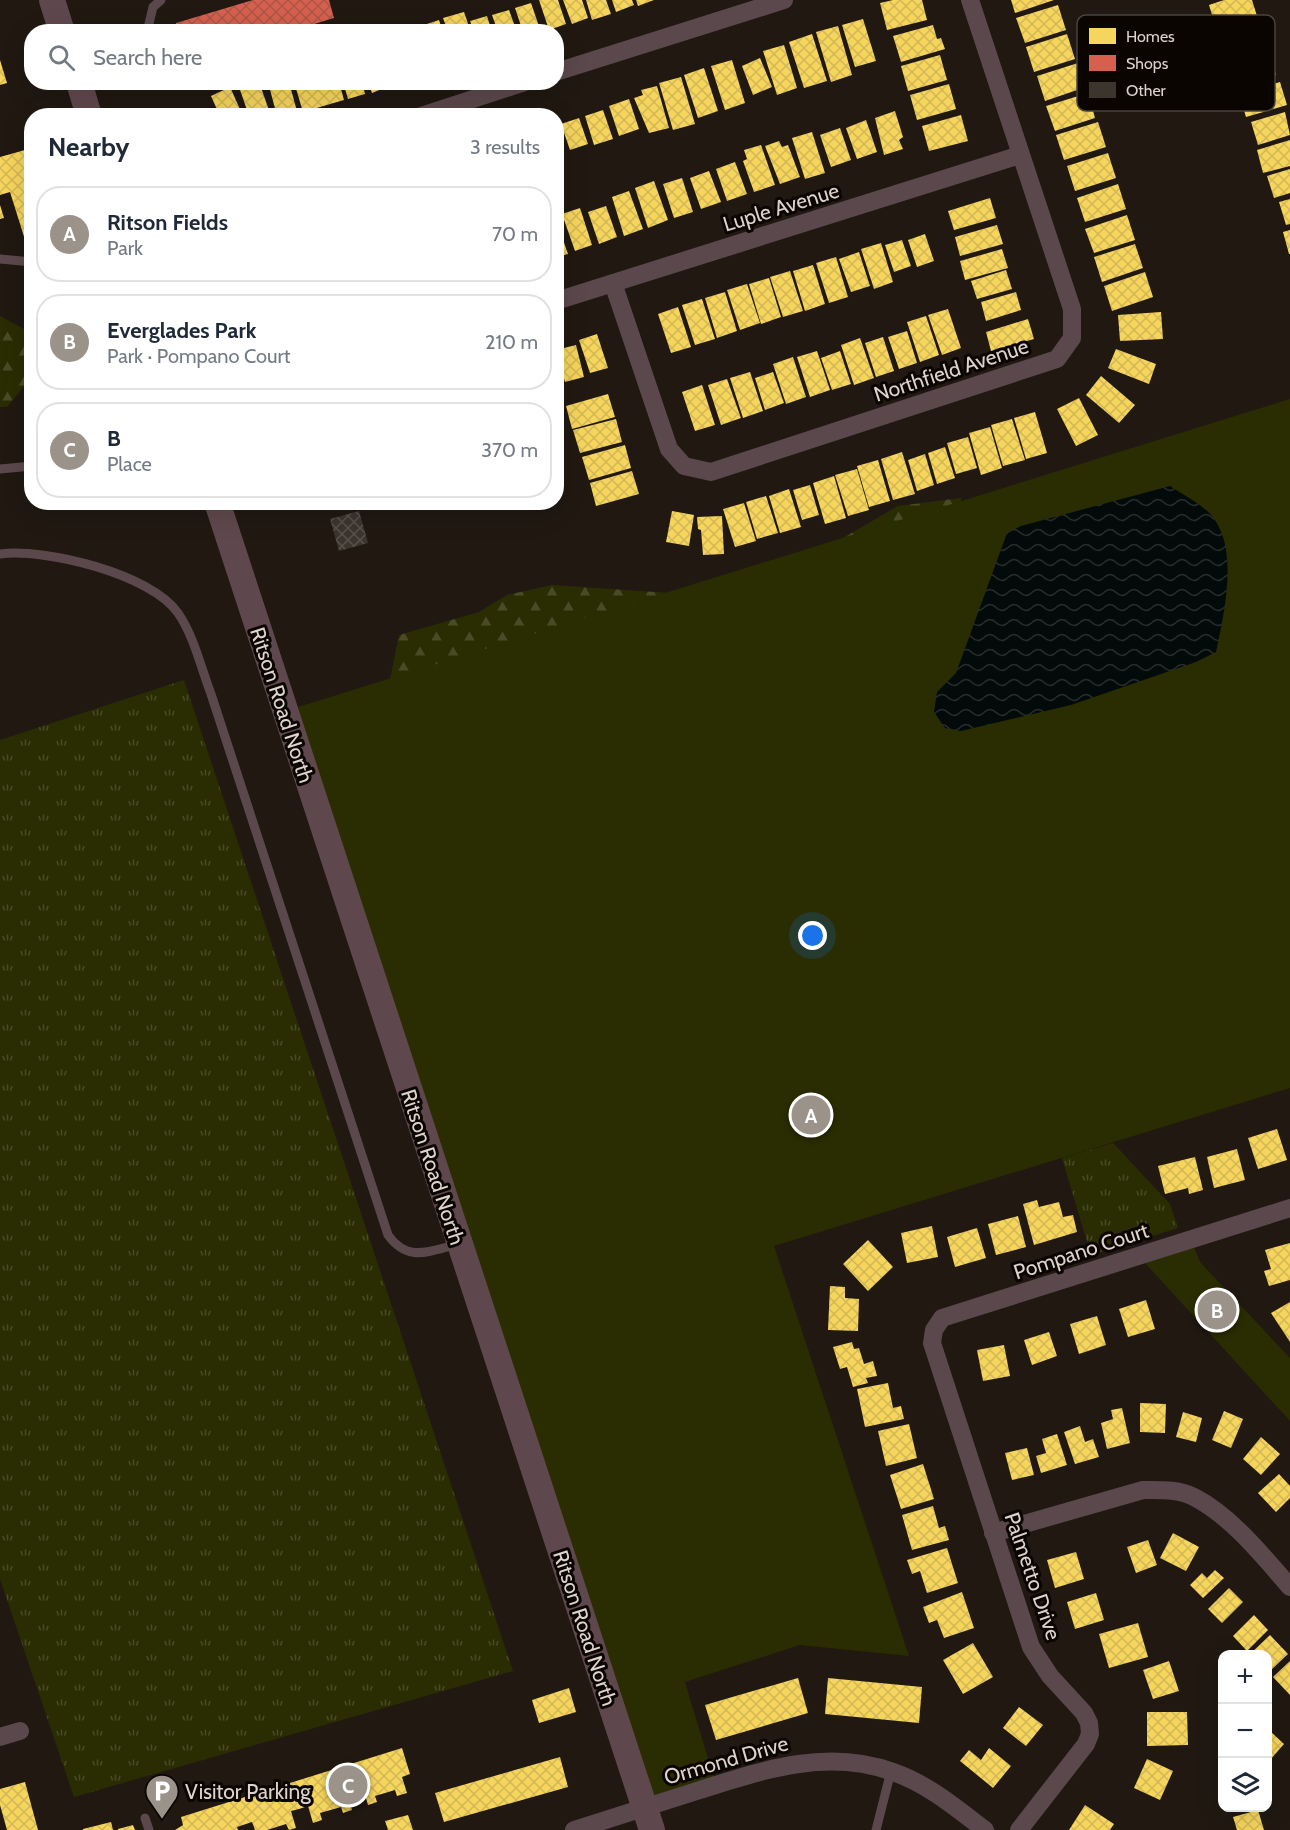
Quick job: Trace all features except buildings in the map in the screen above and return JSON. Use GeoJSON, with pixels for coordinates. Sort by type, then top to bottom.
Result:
{"type":"FeatureCollection","features":[{"type":"Feature","properties":{"kind":"main road"},"geometry":{"type":"LineString","coordinates":[[52,0],[60,24]]}},
{"type":"Feature","properties":{"kind":"main road"},"geometry":{"type":"LineString","coordinates":[[81,90],[86,108]]}},
{"type":"Feature","properties":{"kind":"main road","name":"Ritson Road North"},"geometry":{"type":"LineString","coordinates":[[220,510],[648,1819]]}},
{"type":"Feature","properties":{"kind":"street"},"geometry":{"type":"LineString","coordinates":[[564,69],[784,0]]}},
{"type":"Feature","properties":{"kind":"street","name":"Northfield Avenue"},"geometry":{"type":"LineString","coordinates":[[613,283],[669,448],[684,466],[711,472],[1057,359],[1072,338],[1072,309],[970,0]]}},
{"type":"Feature","properties":{"kind":"street"},"geometry":{"type":"LineString","coordinates":[[445,108],[501,90]]}},
{"type":"Feature","properties":{"kind":"street","name":"Luple Avenue"},"geometry":{"type":"LineString","coordinates":[[564,298],[1020,155]]}},
{"type":"Feature","properties":{"kind":"street","name":"Pompano Court"},"geometry":{"type":"LineString","coordinates":[[941,1373],[932,1343],[934,1330],[942,1318],[1290,1208]]}},
{"type":"Feature","properties":{"kind":"street","name":"Palmetto Drive"},"geometry":{"type":"LineString","coordinates":[[941,1373],[1031,1647],[1050,1677],[1084,1713],[1089,1723],[1090,1734],[1086,1744],[1019,1830]]}},
{"type":"Feature","properties":{"kind":"street"},"geometry":{"type":"LineString","coordinates":[[993,1533],[1143,1490],[1169,1490],[1194,1496],[1241,1532],[1290,1587]]}},
{"type":"Feature","properties":{"kind":"street"},"geometry":{"type":"LineString","coordinates":[[0,1737],[20,1731]]}},
{"type":"Feature","properties":{"kind":"street","name":"Ormond Drive"},"geometry":{"type":"LineString","coordinates":[[574,1830],[648,1819],[769,1768],[805,1762],[844,1762],[891,1771],[933,1791],[985,1830]]}},
{"type":"Feature","properties":{"kind":"lane"},"geometry":{"type":"LineString","coordinates":[[149,24],[153,7],[162,0]]}},
{"type":"Feature","properties":{"kind":"lane"},"geometry":{"type":"LineString","coordinates":[[0,259],[24,261]]}},
{"type":"Feature","properties":{"kind":"lane"},"geometry":{"type":"LineString","coordinates":[[0,469],[24,467]]}},
{"type":"Feature","properties":{"kind":"lane"},"geometry":{"type":"LineString","coordinates":[[0,554],[56,558],[96,566],[135,580],[160,594],[178,613],[211,694],[388,1235],[398,1248],[409,1253],[426,1252],[459,1244]]}},
{"type":"Feature","properties":{"kind":"lane"},"geometry":{"type":"LineString","coordinates":[[876,1830],[891,1771]]}},
{"type":"Feature","properties":{"kind":"lane"},"geometry":{"type":"LineString","coordinates":[[145,1818],[149,1830]]}},
{"type":"Feature","properties":{"kind":"green space"},"geometry":{"type":"Polygon","coordinates":[[[0,316],[24,329],[24,386],[7,407],[0,407],[0,316]]]}},
{"type":"Feature","properties":{"kind":"green space"},"geometry":{"type":"Polygon","coordinates":[[[1290,399],[1290,1088],[774,1246],[909,1656],[800,1645],[685,1682],[716,1785],[645,1807],[459,1244],[298,707],[1290,399]]]}},
{"type":"Feature","properties":{"kind":"green space"},"geometry":{"type":"Polygon","coordinates":[[[961,498],[968,567],[388,689],[399,635],[479,612],[507,595],[552,585],[699,595],[831,545],[898,506],[961,498]]]}},
{"type":"Feature","properties":{"kind":"green space"},"geometry":{"type":"Polygon","coordinates":[[[184,680],[513,1671],[74,1797],[0,1579],[0,740],[184,680]]]}},
{"type":"Feature","properties":{"kind":"green space"},"geometry":{"type":"Polygon","coordinates":[[[1113,1143],[1170,1204],[1178,1228],[1091,1255],[1062,1158],[1113,1143]]]}},
{"type":"Feature","properties":{"kind":"green space"},"geometry":{"type":"Polygon","coordinates":[[[1194,1247],[1200,1262],[1290,1358],[1290,1421],[1145,1263],[1194,1247]]]}},
{"type":"Feature","properties":{"kind":"water"},"geometry":{"type":"Polygon","coordinates":[[[1170,486],[1206,510],[1215,520],[1222,534],[1228,567],[1225,602],[1216,652],[1196,662],[1071,705],[961,731],[945,728],[934,712],[937,692],[956,673],[1007,533],[1021,526],[1170,486]]]}},
{"type":"Feature","properties":{"kind":"place","name":"Ritson Fields"},"geometry":{"type":"Point","coordinates":[811,1115]}},
{"type":"Feature","properties":{"kind":"place","name":"Everglades Park"},"geometry":{"type":"Point","coordinates":[1217,1310]}},
{"type":"Feature","properties":{"kind":"place","name":"B"},"geometry":{"type":"Point","coordinates":[348,1785]}},
{"type":"Feature","properties":{"kind":"place","name":"Visitor Parking"},"geometry":{"type":"Point","coordinates":[162,1820]}}]}
